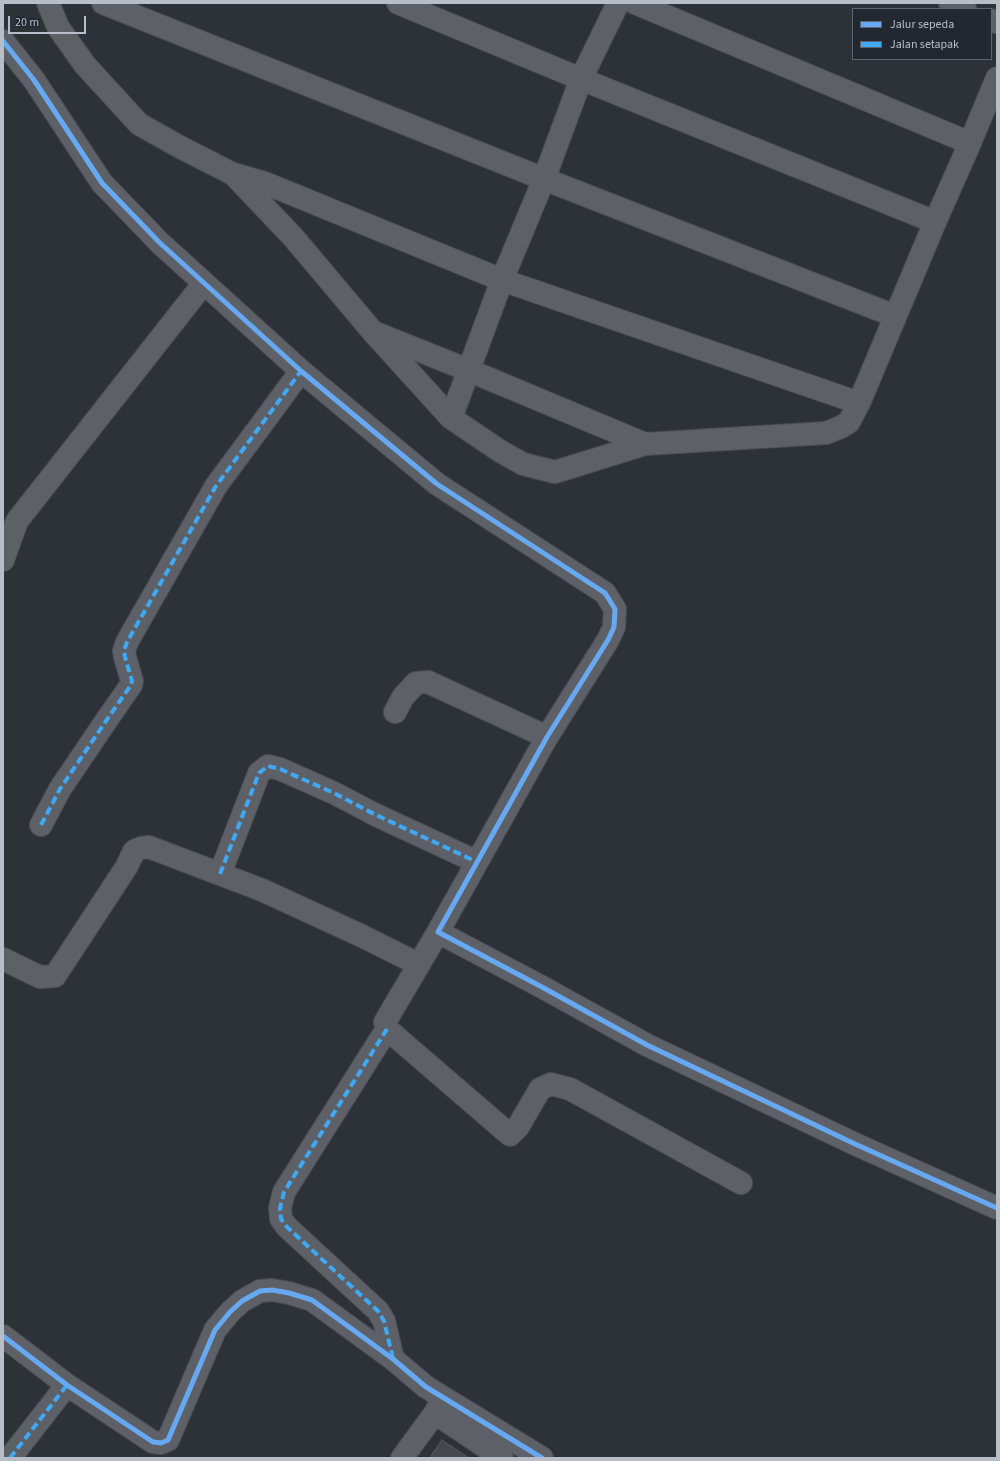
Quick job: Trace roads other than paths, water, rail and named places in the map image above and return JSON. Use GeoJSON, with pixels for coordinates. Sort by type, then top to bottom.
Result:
{"type":"FeatureCollection","features":[{"type":"Feature","properties":{"kind":"street"},"geometry":{"type":"LineString","coordinates":[[48,3],[58,27],[85,65],[139,124],[232,174],[266,183],[502,280],[859,403]]}},
{"type":"Feature","properties":{"kind":"street"},"geometry":{"type":"LineString","coordinates":[[103,3],[544,179],[895,316]]}},
{"type":"Feature","properties":{"kind":"street"},"geometry":{"type":"LineString","coordinates":[[398,3],[935,222]]}},
{"type":"Feature","properties":{"kind":"street"},"geometry":{"type":"LineString","coordinates":[[451,418],[502,280],[544,179],[581,78],[618,3]]}},
{"type":"Feature","properties":{"kind":"street"},"geometry":{"type":"LineString","coordinates":[[635,3],[970,143]]}},
{"type":"Feature","properties":{"kind":"street"},"geometry":{"type":"LineString","coordinates":[[950,3],[962,8]]}},
{"type":"Feature","properties":{"kind":"street"},"geometry":{"type":"LineString","coordinates":[[3,41],[34,80],[102,183],[160,243],[301,372],[437,484],[605,593],[615,609],[614,627],[608,640],[547,737],[438,932],[385,1022],[388,1029],[510,1134],[518,1127],[540,1089],[551,1084],[570,1089],[741,1183]]}},
{"type":"Feature","properties":{"kind":"street"},"geometry":{"type":"LineString","coordinates":[[232,174],[293,237],[373,332],[451,418],[500,451],[523,464],[555,472],[645,444],[826,434],[841,428],[849,422],[859,403],[997,78]]}},
{"type":"Feature","properties":{"kind":"street"},"geometry":{"type":"LineString","coordinates":[[3,560],[18,521],[204,283]]}},
{"type":"Feature","properties":{"kind":"street"},"geometry":{"type":"LineString","coordinates":[[373,332],[645,444]]}},
{"type":"Feature","properties":{"kind":"street"},"geometry":{"type":"LineString","coordinates":[[41,825],[60,789],[132,685],[124,651],[127,642],[216,486],[301,372]]}},
{"type":"Feature","properties":{"kind":"street"},"geometry":{"type":"LineString","coordinates":[[395,712],[402,697],[416,683],[428,682],[547,737]]}},
{"type":"Feature","properties":{"kind":"street"},"geometry":{"type":"LineString","coordinates":[[220,874],[259,773],[268,766],[280,769],[334,793],[374,814],[477,862]]}},
{"type":"Feature","properties":{"kind":"street"},"geometry":{"type":"LineString","coordinates":[[3,959],[40,977],[55,976],[127,866],[134,851],[149,847],[262,890],[362,936],[418,964]]}},
{"type":"Feature","properties":{"kind":"street"},"geometry":{"type":"LineString","coordinates":[[438,932],[647,1044],[855,1144],[997,1208]]}},
{"type":"Feature","properties":{"kind":"street"},"geometry":{"type":"LineString","coordinates":[[388,1029],[284,1192],[280,1208],[281,1219],[287,1227],[378,1311],[384,1321],[393,1359]]}},
{"type":"Feature","properties":{"kind":"street"},"geometry":{"type":"LineString","coordinates":[[3,1336],[67,1385],[153,1442],[161,1443],[168,1440],[215,1330],[230,1312],[242,1301],[260,1291],[272,1290],[289,1292],[312,1300],[393,1359],[426,1387],[439,1405],[502,1458]]}},
{"type":"Feature","properties":{"kind":"street"},"geometry":{"type":"LineString","coordinates":[[10,1458],[67,1385]]}},
{"type":"Feature","properties":{"kind":"street"},"geometry":{"type":"LineString","coordinates":[[402,1458],[439,1405]]}},
{"type":"Feature","properties":{"kind":"street"},"geometry":{"type":"LineString","coordinates":[[439,1405],[542,1458]]}}]}
